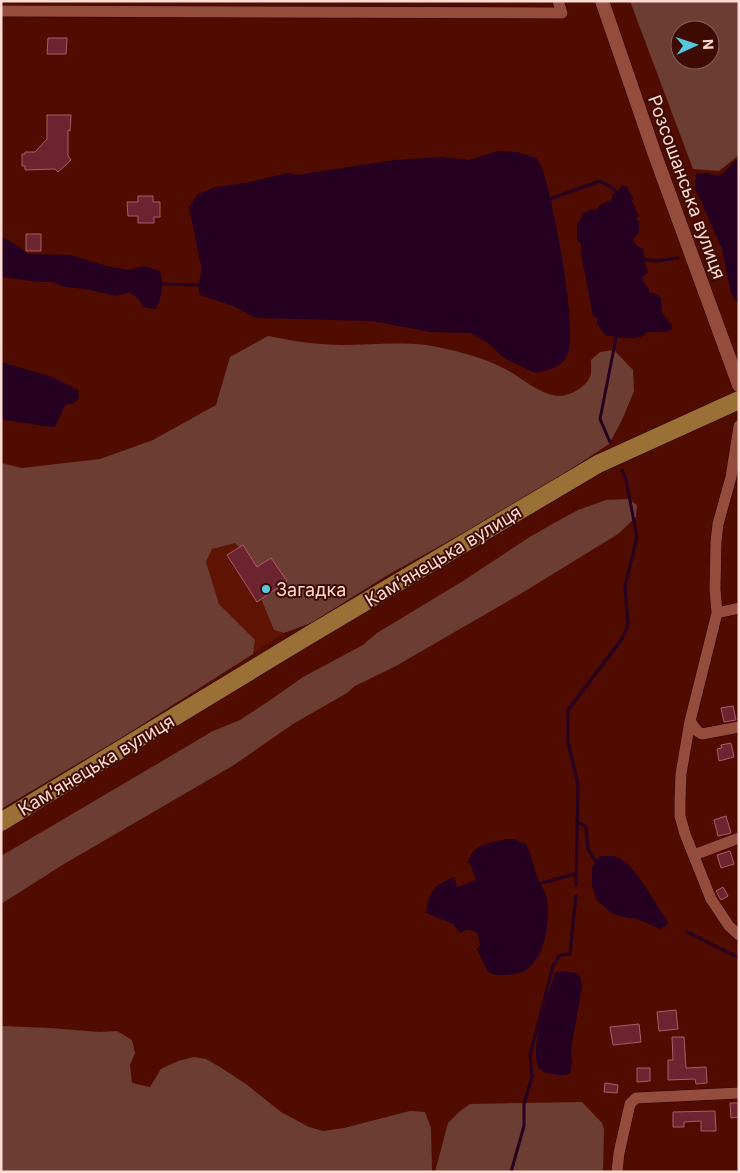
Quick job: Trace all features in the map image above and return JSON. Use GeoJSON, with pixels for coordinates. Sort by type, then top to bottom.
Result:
{"type":"FeatureCollection","features":[{"type":"Feature","properties":{"kind":"main road","name":"Камʼянецька вулиця"},"geometry":{"type":"LineString","coordinates":[[1,822],[311,634],[598,464],[739,400]]}},
{"type":"Feature","properties":{"kind":"street"},"geometry":{"type":"LineString","coordinates":[[1,11],[562,13],[558,1]]}},
{"type":"Feature","properties":{"kind":"street","name":"Розсошанська вулиця"},"geometry":{"type":"LineString","coordinates":[[602,1],[655,155],[739,385]]}},
{"type":"Feature","properties":{"kind":"street"},"geometry":{"type":"LineString","coordinates":[[739,426],[731,477],[718,524],[715,589],[717,613],[690,721],[681,774],[680,816],[711,900],[729,926],[739,935]]}},
{"type":"Feature","properties":{"kind":"street"},"geometry":{"type":"LineString","coordinates":[[717,613],[739,608]]}},
{"type":"Feature","properties":{"kind":"street"},"geometry":{"type":"LineString","coordinates":[[690,721],[697,731],[702,734],[739,726]]}},
{"type":"Feature","properties":{"kind":"street"},"geometry":{"type":"LineString","coordinates":[[694,854],[739,838]]}},
{"type":"Feature","properties":{"kind":"street"},"geometry":{"type":"LineString","coordinates":[[617,1172],[619,1153],[630,1104],[636,1098],[739,1093]]}},
{"type":"Feature","properties":{"kind":"shaded area"},"geometry":{"type":"Polygon","coordinates":[[[630,1],[739,1],[739,155],[719,171],[693,169],[630,1]]]}},
{"type":"Feature","properties":{"kind":"shaded area"},"geometry":{"type":"Polygon","coordinates":[[[498,151],[517,152],[536,158],[542,168],[547,187],[558,236],[570,320],[570,341],[567,355],[562,363],[554,368],[535,373],[504,358],[488,343],[470,333],[430,332],[372,321],[256,318],[233,306],[200,295],[198,285],[202,270],[189,207],[198,194],[216,187],[245,183],[288,173],[297,175],[394,160],[442,157],[469,160],[498,151]]]}},
{"type":"Feature","properties":{"kind":"shaded area"},"geometry":{"type":"Polygon","coordinates":[[[739,158],[739,305],[731,293],[722,249],[695,188],[696,174],[707,173],[719,176],[739,158]]]}},
{"type":"Feature","properties":{"kind":"shaded area"},"geometry":{"type":"Polygon","coordinates":[[[622,185],[626,186],[633,198],[632,201],[639,217],[636,218],[639,223],[639,233],[633,241],[643,249],[644,253],[648,273],[642,277],[649,292],[657,294],[661,298],[662,313],[672,326],[672,329],[666,332],[647,332],[638,338],[606,336],[597,324],[598,319],[593,316],[581,244],[577,240],[577,224],[582,214],[591,209],[596,210],[600,205],[611,200],[613,193],[616,193],[622,185]]]}},
{"type":"Feature","properties":{"kind":"shaded area"},"geometry":{"type":"Polygon","coordinates":[[[1,236],[28,254],[71,255],[106,266],[128,270],[145,266],[160,271],[162,290],[156,309],[143,307],[139,299],[129,292],[116,296],[86,289],[64,287],[52,282],[1,277],[1,236]]]}},
{"type":"Feature","properties":{"kind":"shaded area"},"geometry":{"type":"Polygon","coordinates":[[[268,336],[324,344],[407,344],[433,346],[468,354],[490,362],[542,392],[557,396],[571,393],[583,386],[590,377],[591,360],[600,352],[614,350],[633,370],[634,391],[622,420],[609,444],[535,493],[386,576],[311,623],[284,633],[274,630],[262,601],[261,579],[248,557],[235,543],[212,549],[206,562],[219,604],[255,640],[253,654],[121,738],[1,809],[1,463],[22,468],[100,459],[153,440],[216,405],[230,357],[268,336]]]}},
{"type":"Feature","properties":{"kind":"shaded area"},"geometry":{"type":"Polygon","coordinates":[[[1,362],[52,377],[78,390],[79,398],[74,403],[65,405],[55,427],[1,420],[1,362]]]}},
{"type":"Feature","properties":{"kind":"shaded area"},"geometry":{"type":"Polygon","coordinates":[[[628,499],[637,505],[636,517],[618,534],[522,593],[396,666],[355,686],[347,693],[293,724],[234,765],[64,864],[1,904],[1,856],[213,731],[240,720],[303,677],[363,645],[377,633],[554,523],[578,510],[606,500],[628,499]]]}},
{"type":"Feature","properties":{"kind":"shaded area"},"geometry":{"type":"Polygon","coordinates":[[[235,543],[248,557],[274,630],[284,633],[253,654],[255,640],[219,604],[206,562],[212,549],[235,543]]]}},
{"type":"Feature","properties":{"kind":"shaded area"},"geometry":{"type":"Polygon","coordinates":[[[514,839],[526,844],[547,899],[548,919],[544,942],[534,962],[527,969],[518,973],[499,975],[488,972],[477,949],[480,945],[478,934],[469,930],[460,933],[453,924],[426,913],[433,890],[441,884],[454,877],[457,887],[476,880],[470,863],[468,863],[470,856],[478,848],[482,845],[514,839]]]}},
{"type":"Feature","properties":{"kind":"shaded area"},"geometry":{"type":"Polygon","coordinates":[[[600,856],[616,857],[623,860],[630,867],[644,884],[668,924],[660,929],[637,919],[619,916],[610,912],[597,900],[592,886],[592,867],[600,856]]]}},
{"type":"Feature","properties":{"kind":"shaded area"},"geometry":{"type":"Polygon","coordinates":[[[562,971],[577,973],[582,986],[571,1050],[572,1063],[570,1073],[556,1075],[549,1074],[540,1069],[536,1051],[540,1022],[552,982],[555,973],[562,971]]]}},
{"type":"Feature","properties":{"kind":"shaded area"},"geometry":{"type":"Polygon","coordinates":[[[1,1026],[99,1032],[117,1031],[132,1040],[135,1053],[130,1065],[132,1083],[150,1087],[161,1069],[178,1061],[194,1057],[206,1059],[246,1084],[281,1112],[309,1127],[323,1131],[344,1128],[410,1111],[425,1112],[431,1128],[432,1172],[1,1172],[1,1026]]]}},
{"type":"Feature","properties":{"kind":"shaded area"},"geometry":{"type":"Polygon","coordinates":[[[582,1102],[602,1123],[604,1129],[603,1172],[435,1172],[448,1123],[470,1104],[582,1102]]]}},
{"type":"Feature","properties":{"kind":"building"},"geometry":{"type":"Polygon","coordinates":[[[48,38],[67,38],[66,54],[47,54],[48,38]]]}},
{"type":"Feature","properties":{"kind":"building"},"geometry":{"type":"Polygon","coordinates":[[[47,115],[71,115],[70,131],[68,130],[68,156],[71,160],[58,172],[55,169],[25,170],[25,166],[22,166],[22,154],[25,154],[25,152],[35,152],[47,139],[47,115]]]}},
{"type":"Feature","properties":{"kind":"building"},"geometry":{"type":"Polygon","coordinates":[[[138,196],[153,196],[153,202],[160,202],[160,217],[154,217],[154,223],[138,223],[138,216],[128,216],[127,202],[138,202],[138,196]]]}},
{"type":"Feature","properties":{"kind":"building"},"geometry":{"type":"Polygon","coordinates":[[[26,234],[41,234],[41,251],[26,251],[26,234]]]}},
{"type":"Feature","properties":{"kind":"building"},"geometry":{"type":"Polygon","coordinates":[[[243,545],[257,567],[271,558],[287,581],[257,602],[227,555],[243,545]]]}},
{"type":"Feature","properties":{"kind":"building"},"geometry":{"type":"Polygon","coordinates":[[[733,706],[736,720],[724,722],[721,708],[733,706]]]}},
{"type":"Feature","properties":{"kind":"building"},"geometry":{"type":"Polygon","coordinates":[[[731,743],[734,757],[719,761],[717,749],[722,748],[721,745],[731,743]]]}},
{"type":"Feature","properties":{"kind":"building"},"geometry":{"type":"Polygon","coordinates":[[[726,816],[731,833],[718,836],[714,820],[726,816]]]}},
{"type":"Feature","properties":{"kind":"building"},"geometry":{"type":"Polygon","coordinates":[[[730,851],[734,864],[721,868],[717,855],[730,851]]]}},
{"type":"Feature","properties":{"kind":"building"},"geometry":{"type":"Polygon","coordinates":[[[723,887],[728,896],[721,900],[716,891],[723,887]]]}},
{"type":"Feature","properties":{"kind":"building"},"geometry":{"type":"Polygon","coordinates":[[[676,1010],[678,1029],[659,1031],[657,1012],[676,1010]]]}},
{"type":"Feature","properties":{"kind":"building"},"geometry":{"type":"Polygon","coordinates":[[[639,1024],[641,1042],[613,1045],[610,1027],[639,1024]]]}},
{"type":"Feature","properties":{"kind":"building"},"geometry":{"type":"Polygon","coordinates":[[[672,1037],[684,1037],[686,1068],[706,1067],[707,1083],[696,1084],[695,1079],[668,1080],[668,1060],[673,1060],[672,1037]]]}},
{"type":"Feature","properties":{"kind":"building"},"geometry":{"type":"Polygon","coordinates":[[[637,1068],[650,1068],[650,1081],[637,1082],[637,1068]]]}},
{"type":"Feature","properties":{"kind":"building"},"geometry":{"type":"Polygon","coordinates":[[[605,1083],[618,1085],[617,1093],[604,1092],[605,1083]]]}},
{"type":"Feature","properties":{"kind":"building"},"geometry":{"type":"Polygon","coordinates":[[[730,1103],[739,1103],[739,1117],[731,1118],[730,1103]]]}},
{"type":"Feature","properties":{"kind":"building"},"geometry":{"type":"Polygon","coordinates":[[[715,1111],[716,1131],[701,1131],[701,1121],[684,1122],[684,1127],[673,1127],[673,1112],[715,1111]]]}},
{"type":"Feature","properties":{"kind":"waterway"},"geometry":{"type":"LineString","coordinates":[[547,200],[600,181],[611,187],[619,195]]}},
{"type":"Feature","properties":{"kind":"waterway"},"geometry":{"type":"LineString","coordinates":[[642,259],[656,261],[678,258]]}},
{"type":"Feature","properties":{"kind":"waterway"},"geometry":{"type":"LineString","coordinates":[[159,284],[200,285]]}},
{"type":"Feature","properties":{"kind":"waterway"},"geometry":{"type":"LineString","coordinates":[[610,442],[600,419],[617,333]]}},
{"type":"Feature","properties":{"kind":"waterway"},"geometry":{"type":"LineString","coordinates":[[576,885],[578,784],[568,742],[568,710],[622,639],[628,625],[625,586],[637,537],[626,480],[622,470]]}},
{"type":"Feature","properties":{"kind":"waterway"},"geometry":{"type":"LineString","coordinates":[[577,821],[586,827],[588,849],[598,865]]}},
{"type":"Feature","properties":{"kind":"waterway"},"geometry":{"type":"LineString","coordinates":[[538,884],[575,874]]}},
{"type":"Feature","properties":{"kind":"waterway"},"geometry":{"type":"LineString","coordinates":[[511,1172],[524,1126],[524,1104],[532,1077],[530,1055],[553,966],[560,955],[570,954],[576,896]]}},
{"type":"Feature","properties":{"kind":"waterway"},"geometry":{"type":"LineString","coordinates":[[687,932],[739,958]]}},
{"type":"Feature","properties":{"kind":"place","name":"Загадка"},"geometry":{"type":"Point","coordinates":[266,589]}}]}
